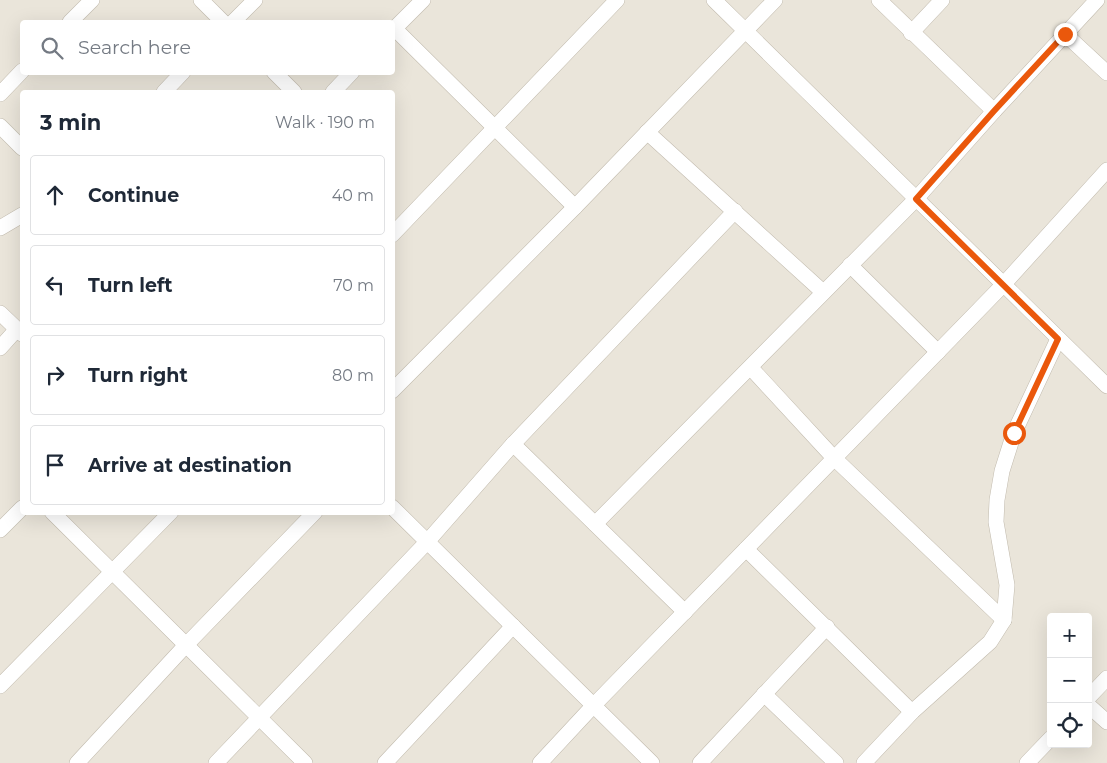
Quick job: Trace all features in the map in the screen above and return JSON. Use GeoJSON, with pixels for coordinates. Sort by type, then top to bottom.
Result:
{"type":"FeatureCollection","features":[{"type":"Feature","properties":{"kind":"street"},"geometry":{"type":"LineString","coordinates":[[72,20],[92,0]]}},
{"type":"Feature","properties":{"kind":"street"},"geometry":{"type":"LineString","coordinates":[[201,0],[221,20]]}},
{"type":"Feature","properties":{"kind":"street"},"geometry":{"type":"LineString","coordinates":[[235,20],[255,0]]}},
{"type":"Feature","properties":{"kind":"street"},"geometry":{"type":"LineString","coordinates":[[395,29],[422,0]]}},
{"type":"Feature","properties":{"kind":"street"},"geometry":{"type":"LineString","coordinates":[[395,232],[617,0]]}},
{"type":"Feature","properties":{"kind":"street"},"geometry":{"type":"LineString","coordinates":[[714,0],[1107,386]]}},
{"type":"Feature","properties":{"kind":"street"},"geometry":{"type":"LineString","coordinates":[[395,388],[575,207],[775,0]]}},
{"type":"Feature","properties":{"kind":"street"},"geometry":{"type":"LineString","coordinates":[[879,0],[994,111]]}},
{"type":"Feature","properties":{"kind":"street"},"geometry":{"type":"LineString","coordinates":[[911,32],[942,0]]}},
{"type":"Feature","properties":{"kind":"street"},"geometry":{"type":"LineString","coordinates":[[595,524],[916,199],[994,111],[1097,0]]}},
{"type":"Feature","properties":{"kind":"street"},"geometry":{"type":"LineString","coordinates":[[395,31],[575,207]]}},
{"type":"Feature","properties":{"kind":"street"},"geometry":{"type":"LineString","coordinates":[[1065,34],[1107,73]]}},
{"type":"Feature","properties":{"kind":"street"},"geometry":{"type":"LineString","coordinates":[[0,94],[20,73]]}},
{"type":"Feature","properties":{"kind":"street"},"geometry":{"type":"LineString","coordinates":[[166,90],[180,75]]}},
{"type":"Feature","properties":{"kind":"street"},"geometry":{"type":"LineString","coordinates":[[277,75],[292,90]]}},
{"type":"Feature","properties":{"kind":"street"},"geometry":{"type":"LineString","coordinates":[[335,90],[349,75]]}},
{"type":"Feature","properties":{"kind":"street"},"geometry":{"type":"LineString","coordinates":[[0,126],[20,146]]}},
{"type":"Feature","properties":{"kind":"street"},"geometry":{"type":"LineString","coordinates":[[647,132],[823,292]]}},
{"type":"Feature","properties":{"kind":"street"},"geometry":{"type":"LineString","coordinates":[[540,763],[593,706],[1003,285],[1107,170]]}},
{"type":"Feature","properties":{"kind":"street"},"geometry":{"type":"LineString","coordinates":[[216,763],[427,542],[514,444],[735,211]]}},
{"type":"Feature","properties":{"kind":"street"},"geometry":{"type":"LineString","coordinates":[[0,228],[20,216]]}},
{"type":"Feature","properties":{"kind":"street"},"geometry":{"type":"LineString","coordinates":[[850,265],[938,352]]}},
{"type":"Feature","properties":{"kind":"street"},"geometry":{"type":"LineString","coordinates":[[0,313],[20,332],[0,348]]}},
{"type":"Feature","properties":{"kind":"street"},"geometry":{"type":"LineString","coordinates":[[864,763],[912,712],[990,642],[1004,620],[1007,585],[996,522],[996,500],[1002,471],[1014,433],[1058,339]]}},
{"type":"Feature","properties":{"kind":"street"},"geometry":{"type":"LineString","coordinates":[[750,368],[834,458],[1004,620]]}},
{"type":"Feature","properties":{"kind":"street"},"geometry":{"type":"LineString","coordinates":[[514,444],[685,612]]}},
{"type":"Feature","properties":{"kind":"street"},"geometry":{"type":"LineString","coordinates":[[0,530],[20,510]]}},
{"type":"Feature","properties":{"kind":"street"},"geometry":{"type":"LineString","coordinates":[[395,511],[652,763]]}},
{"type":"Feature","properties":{"kind":"street"},"geometry":{"type":"LineString","coordinates":[[55,515],[305,763]]}},
{"type":"Feature","properties":{"kind":"street"},"geometry":{"type":"LineString","coordinates":[[0,686],[168,515]]}},
{"type":"Feature","properties":{"kind":"street"},"geometry":{"type":"LineString","coordinates":[[77,763],[186,645],[312,515]]}},
{"type":"Feature","properties":{"kind":"street"},"geometry":{"type":"LineString","coordinates":[[746,549],[912,712]]}},
{"type":"Feature","properties":{"kind":"street"},"geometry":{"type":"LineString","coordinates":[[385,763],[513,626]]}},
{"type":"Feature","properties":{"kind":"street"},"geometry":{"type":"LineString","coordinates":[[700,763],[827,627]]}},
{"type":"Feature","properties":{"kind":"street"},"geometry":{"type":"LineString","coordinates":[[1092,694],[1107,678]]}},
{"type":"Feature","properties":{"kind":"street"},"geometry":{"type":"LineString","coordinates":[[764,694],[836,763]]}},
{"type":"Feature","properties":{"kind":"street"},"geometry":{"type":"LineString","coordinates":[[1092,709],[1107,722]]}},
{"type":"Feature","properties":{"kind":"street"},"geometry":{"type":"LineString","coordinates":[[1027,763],[1047,742]]}},
{"type":"Feature","properties":{"kind":"shaded area"},"geometry":{"type":"Polygon","coordinates":[[[0,0],[1107,0],[1107,763],[0,763],[0,0]]]}},
{"type":"Feature","properties":{"kind":"route"},"geometry":{"type":"LineString","coordinates":[[1014,433],[1058,339],[916,199],[1065,34]]}}]}
